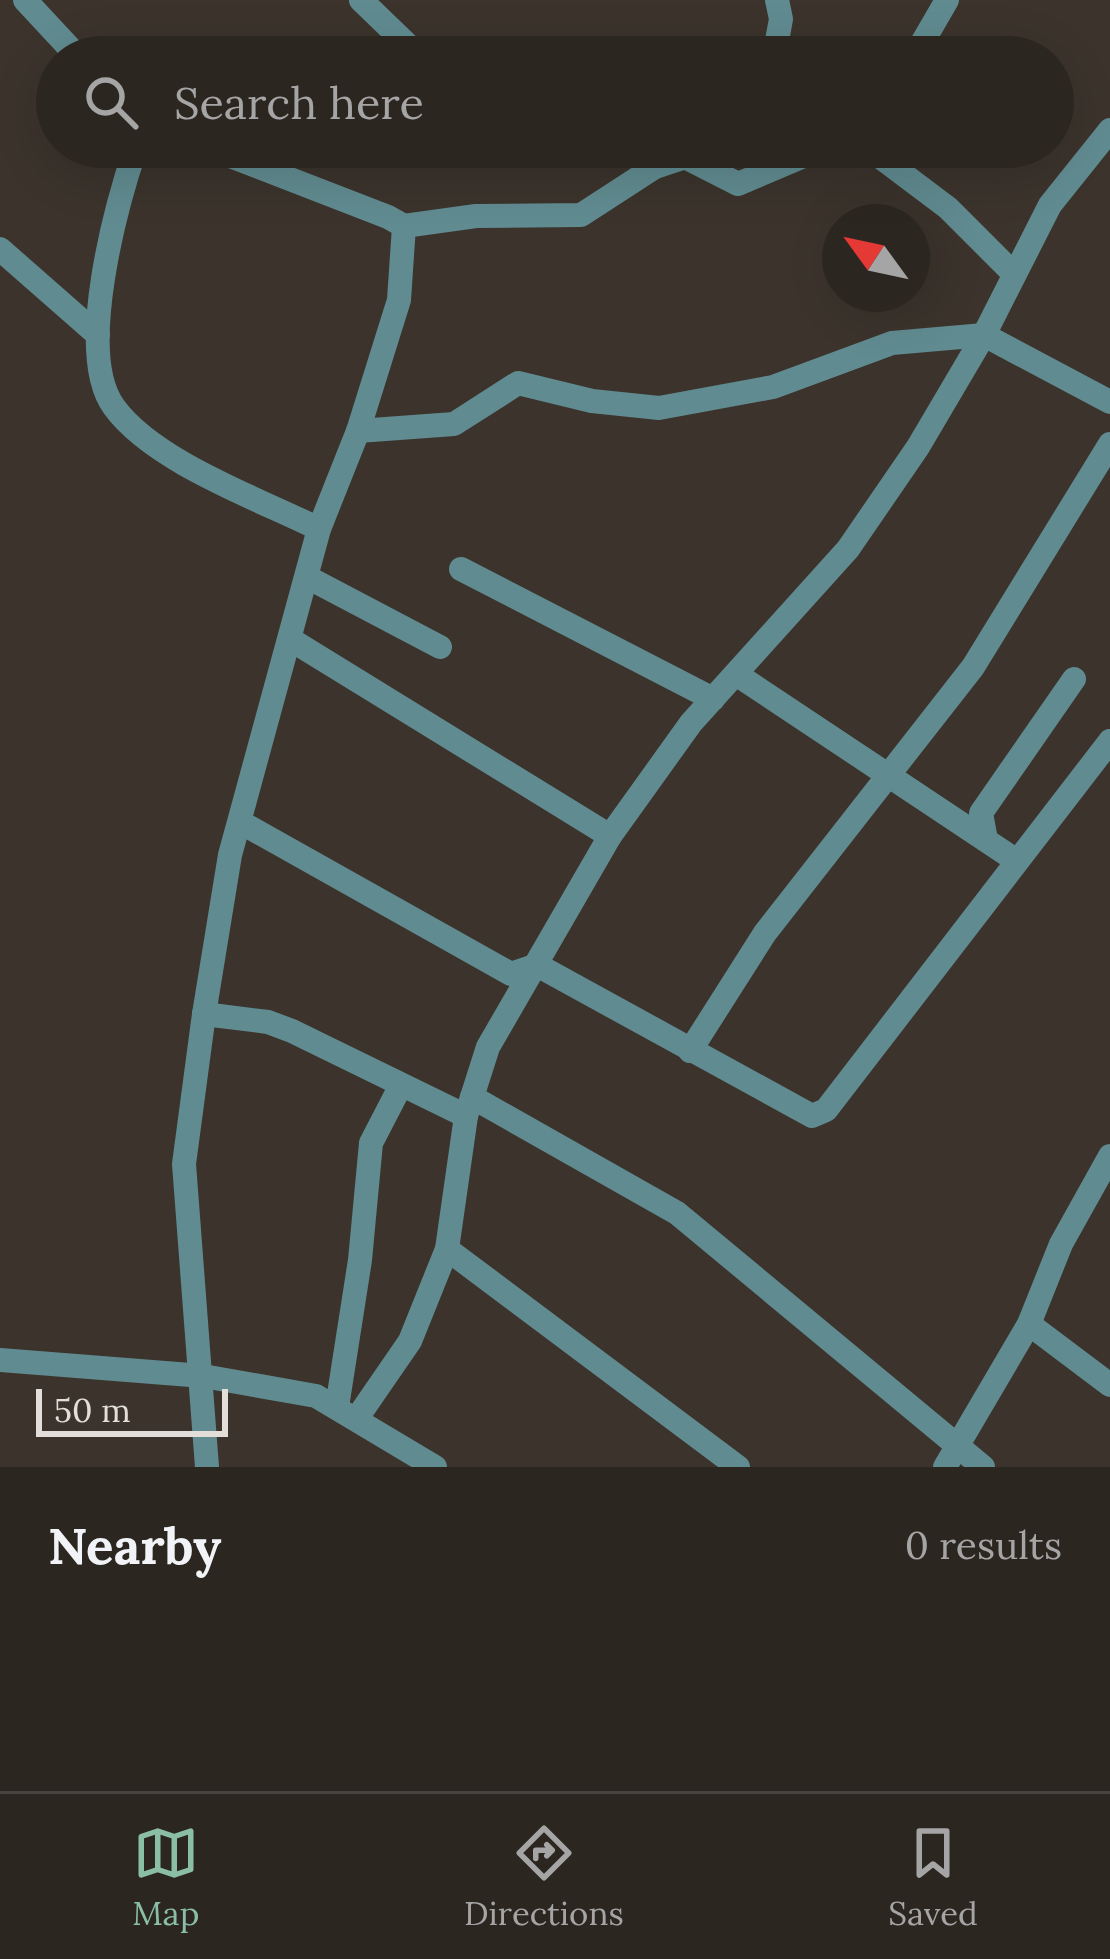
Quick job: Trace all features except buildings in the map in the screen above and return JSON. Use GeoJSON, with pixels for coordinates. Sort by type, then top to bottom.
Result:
{"type":"FeatureCollection","features":[{"type":"Feature","properties":{"kind":"street"},"geometry":{"type":"LineString","coordinates":[[25,0],[58,36]]}},
{"type":"Feature","properties":{"kind":"street"},"geometry":{"type":"LineString","coordinates":[[777,0],[778,36]]}},
{"type":"Feature","properties":{"kind":"street"},"geometry":{"type":"LineString","coordinates":[[926,36],[947,0]]}},
{"type":"Feature","properties":{"kind":"street"},"geometry":{"type":"LineString","coordinates":[[360,1],[398,36]]}},
{"type":"Feature","properties":{"kind":"street"},"geometry":{"type":"LineString","coordinates":[[347,1413],[410,1341],[447,1249],[469,1107],[488,1047],[610,836],[713,699],[739,676],[848,549],[918,447],[1050,205],[1110,130]]}},
{"type":"Feature","properties":{"kind":"street"},"geometry":{"type":"LineString","coordinates":[[129,168],[98,335],[100,379],[125,419],[176,458],[319,529]]}},
{"type":"Feature","properties":{"kind":"street"},"geometry":{"type":"LineString","coordinates":[[259,168],[404,226],[476,216],[580,215],[653,168]]}},
{"type":"Feature","properties":{"kind":"street"},"geometry":{"type":"LineString","coordinates":[[714,168],[738,184],[776,168]]}},
{"type":"Feature","properties":{"kind":"street"},"geometry":{"type":"LineString","coordinates":[[895,168],[948,208],[1013,273]]}},
{"type":"Feature","properties":{"kind":"street"},"geometry":{"type":"LineString","coordinates":[[207,1467],[184,1164],[204,1014],[240,822],[319,529],[358,431],[399,300],[407,242],[404,226]]}},
{"type":"Feature","properties":{"kind":"street"},"geometry":{"type":"LineString","coordinates":[[0,249],[98,335]]}},
{"type":"Feature","properties":{"kind":"street"},"geometry":{"type":"LineString","coordinates":[[358,431],[454,424],[518,382],[592,400],[658,408],[773,387],[892,343],[983,335],[1110,402]]}},
{"type":"Feature","properties":{"kind":"street"},"geometry":{"type":"LineString","coordinates":[[690,1051],[765,933],[973,667],[1110,444]]}},
{"type":"Feature","properties":{"kind":"street"},"geometry":{"type":"LineString","coordinates":[[461,569],[713,699]]}},
{"type":"Feature","properties":{"kind":"street"},"geometry":{"type":"LineString","coordinates":[[307,577],[440,646]]}},
{"type":"Feature","properties":{"kind":"street"},"geometry":{"type":"LineString","coordinates":[[292,641],[610,836]]}},
{"type":"Feature","properties":{"kind":"street"},"geometry":{"type":"LineString","coordinates":[[739,676],[1014,859]]}},
{"type":"Feature","properties":{"kind":"street"},"geometry":{"type":"LineString","coordinates":[[986,840],[981,813],[1074,679]]}},
{"type":"Feature","properties":{"kind":"street"},"geometry":{"type":"LineString","coordinates":[[240,822],[511,974],[538,965],[804,1114],[826,1110],[1014,859],[1110,741]]}},
{"type":"Feature","properties":{"kind":"street"},"geometry":{"type":"LineString","coordinates":[[204,1014],[268,1022],[292,1031],[400,1087],[469,1107],[677,1213],[951,1457],[983,1467]]}},
{"type":"Feature","properties":{"kind":"street"},"geometry":{"type":"LineString","coordinates":[[347,1413],[371,1143],[400,1087]]}},
{"type":"Feature","properties":{"kind":"street"},"geometry":{"type":"LineString","coordinates":[[951,1457],[1029,1324],[1060,1244],[1100,1197],[1110,1156]]}},
{"type":"Feature","properties":{"kind":"street"},"geometry":{"type":"LineString","coordinates":[[447,1249],[738,1467]]}},
{"type":"Feature","properties":{"kind":"street"},"geometry":{"type":"LineString","coordinates":[[1029,1324],[1110,1385]]}},
{"type":"Feature","properties":{"kind":"street"},"geometry":{"type":"LineString","coordinates":[[0,1360],[203,1376],[316,1396],[435,1467]]}}]}
